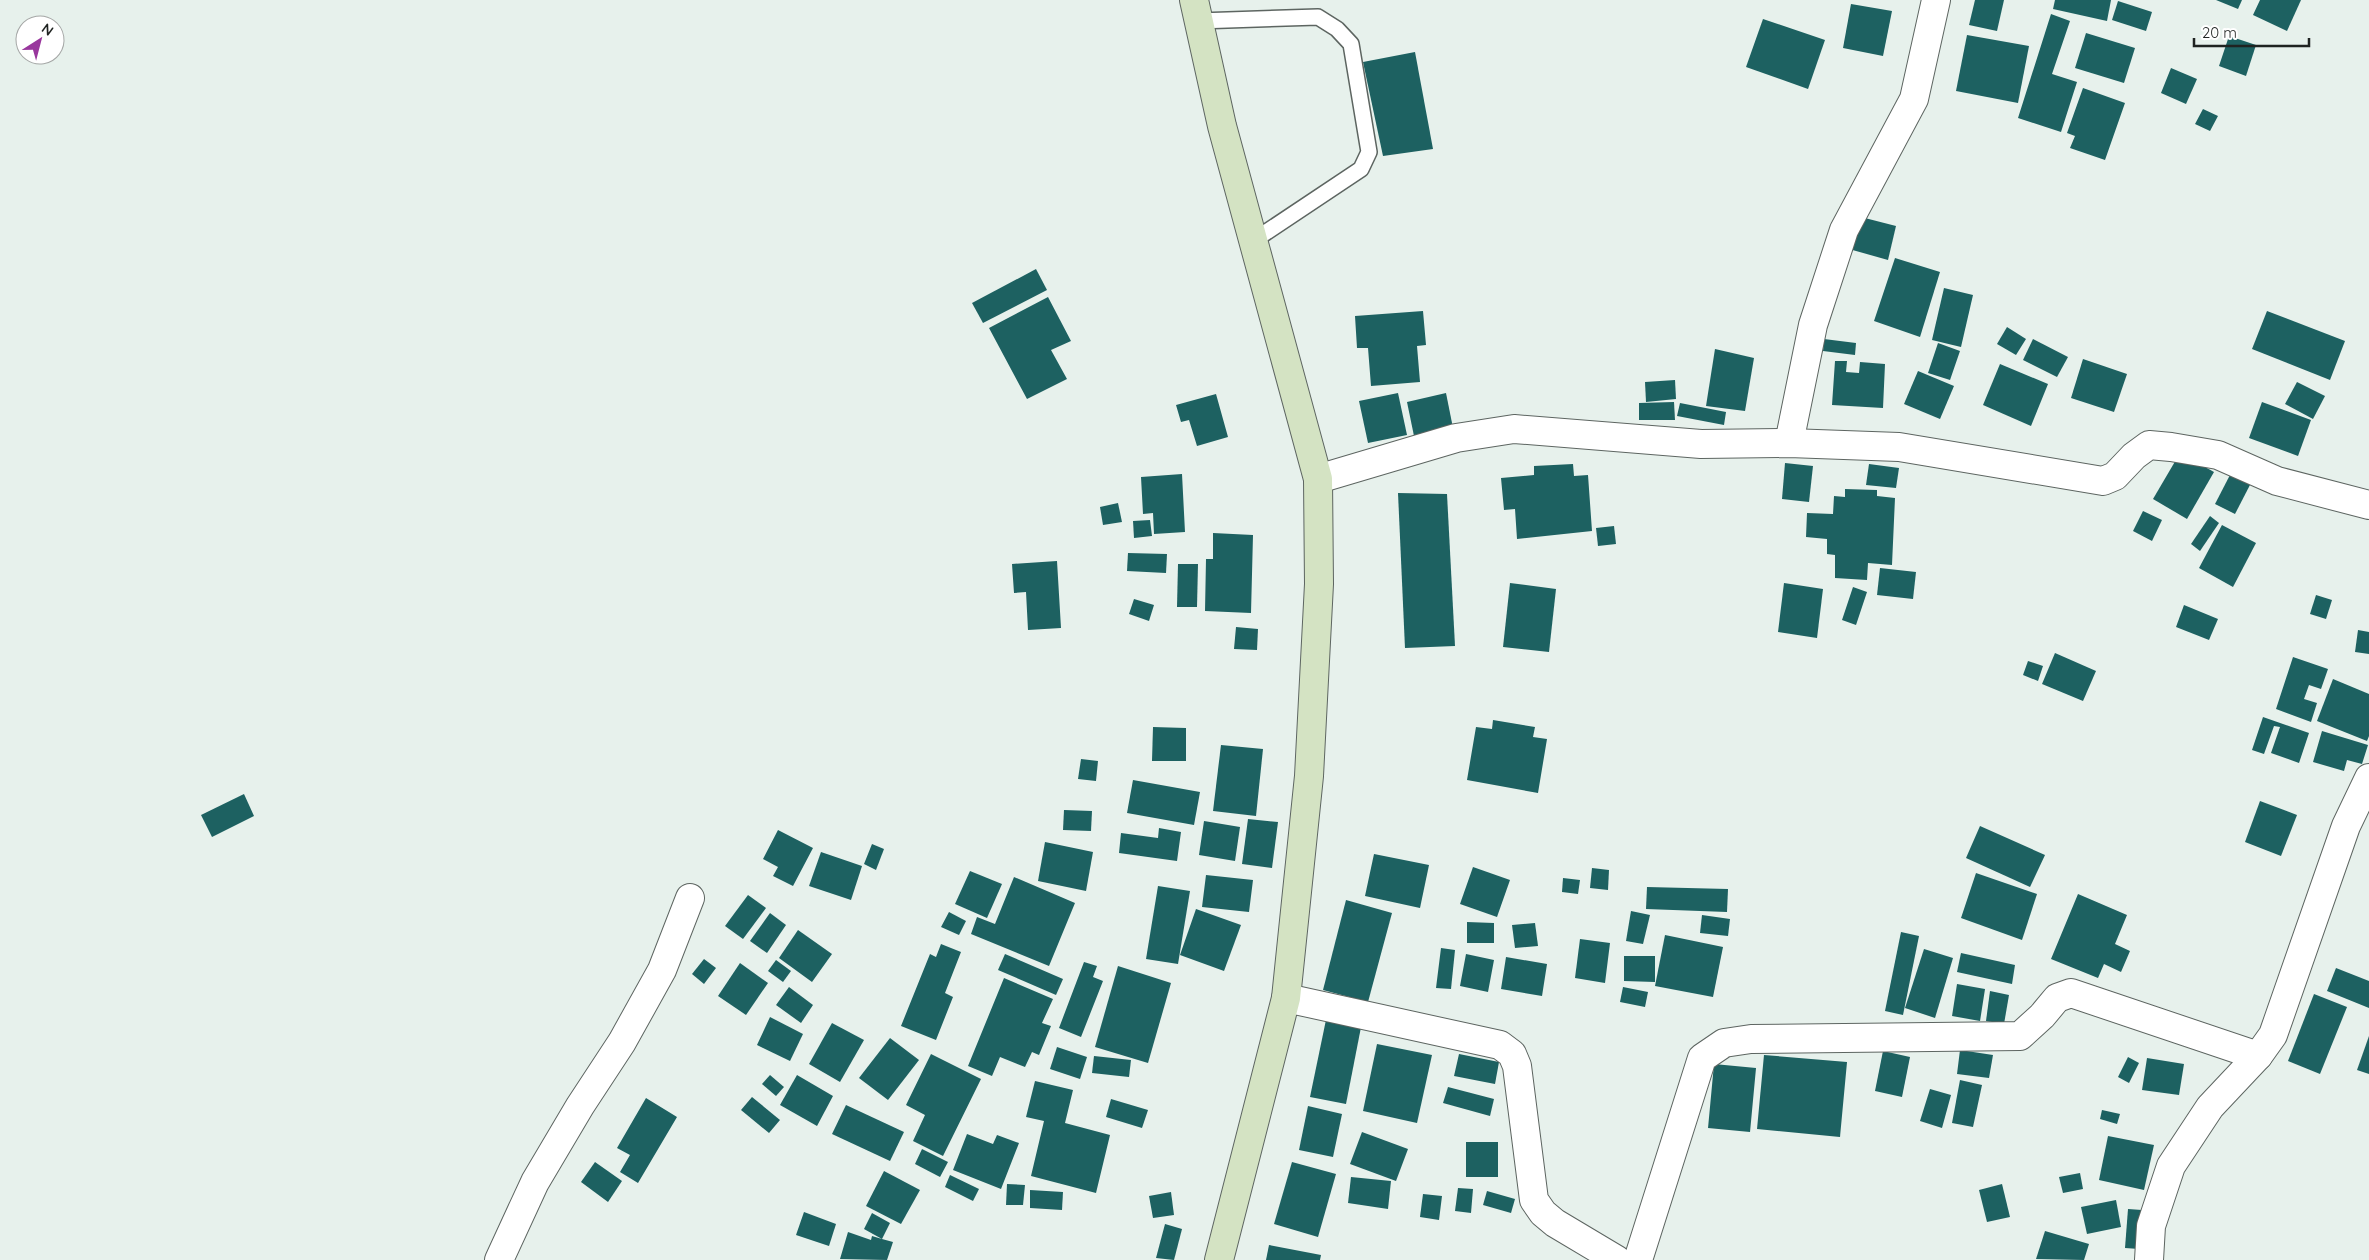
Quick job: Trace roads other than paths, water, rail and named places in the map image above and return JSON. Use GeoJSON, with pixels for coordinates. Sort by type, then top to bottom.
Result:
{"type":"FeatureCollection","features":[{"type":"Feature","properties":{"kind":"main road"},"geometry":{"type":"LineString","coordinates":[[1196,10],[1222,126],[1318,479],[1319,584],[1309,776],[1286,998],[1218,1260]]}},
{"type":"Feature","properties":{"kind":"street"},"geometry":{"type":"LineString","coordinates":[[1790,443],[1813,325],[1844,230],[1914,99],[1936,0]]}},
{"type":"Feature","properties":{"kind":"street"},"geometry":{"type":"LineString","coordinates":[[1318,479],[1456,438],[1514,429],[1701,444],[1790,443],[1899,447],[2103,481],[2116,476],[2134,456],[2149,446],[2171,447],[2218,455],[2278,482],[2369,504]]}},
{"type":"Feature","properties":{"kind":"street"},"geometry":{"type":"LineString","coordinates":[[2148,1260],[2151,1226],[2172,1166],[2210,1107],[2258,1056],[2273,1035],[2346,826],[2369,778]]}},
{"type":"Feature","properties":{"kind":"street"},"geometry":{"type":"LineString","coordinates":[[499,1260],[535,1182],[580,1106],[622,1042],[662,970],[690,898]]}},
{"type":"Feature","properties":{"kind":"street"},"geometry":{"type":"LineString","coordinates":[[1638,1260],[1702,1058],[1724,1043],[1750,1039],[2020,1036],[2042,1016],[2056,998],[2071,993],[2258,1056]]}},
{"type":"Feature","properties":{"kind":"street"},"geometry":{"type":"LineString","coordinates":[[1286,998],[1500,1045],[1512,1054],[1516,1066],[1534,1200],[1543,1213],[1555,1223],[1617,1260]]}},
{"type":"Feature","properties":{"kind":"lane"},"geometry":{"type":"LineString","coordinates":[[1196,10],[1318,17],[1337,29],[1351,44],[1369,152],[1361,169],[1253,241]]}}]}
